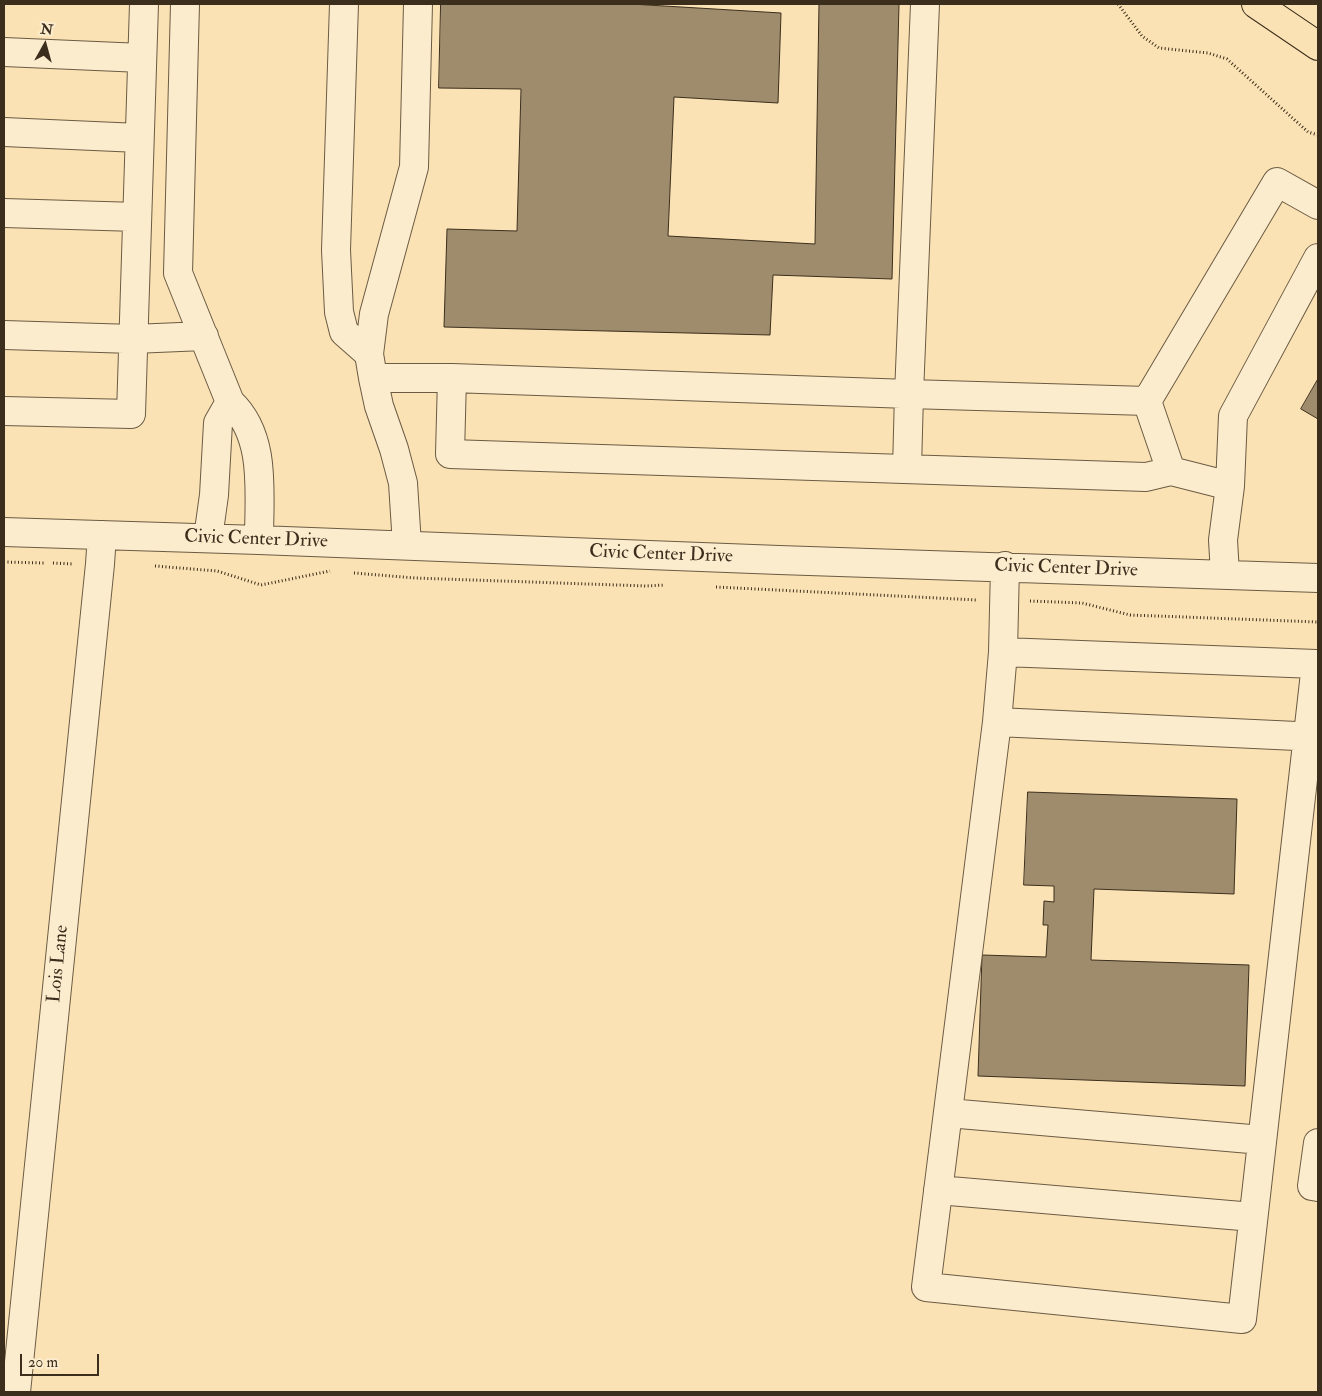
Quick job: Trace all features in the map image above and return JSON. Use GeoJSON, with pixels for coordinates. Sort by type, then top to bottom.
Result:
{"type":"FeatureCollection","features":[{"type":"Feature","properties":{"kind":"main road"},"geometry":{"type":"LineString","coordinates":[[1256,4],[1318,46]]}},
{"type":"Feature","properties":{"kind":"street"},"geometry":{"type":"LineString","coordinates":[[4,411],[131,414],[144,4]]}},
{"type":"Feature","properties":{"kind":"street"},"geometry":{"type":"LineString","coordinates":[[185,4],[178,273],[230,402],[240,412],[252,435],[258,458],[259,540]]}},
{"type":"Feature","properties":{"kind":"street"},"geometry":{"type":"LineString","coordinates":[[344,4],[336,250],[339,312],[344,332],[371,366],[452,378],[1147,402]]}},
{"type":"Feature","properties":{"kind":"street"},"geometry":{"type":"LineString","coordinates":[[407,546],[403,483],[394,449],[379,406],[371,366],[374,314],[414,167],[418,4]]}},
{"type":"Feature","properties":{"kind":"street"},"geometry":{"type":"LineString","coordinates":[[907,469],[925,4]]}},
{"type":"Feature","properties":{"kind":"street"},"geometry":{"type":"LineString","coordinates":[[4,52],[142,58]]}},
{"type":"Feature","properties":{"kind":"street"},"geometry":{"type":"LineString","coordinates":[[4,132],[140,138]]}},
{"type":"Feature","properties":{"kind":"street"},"geometry":{"type":"LineString","coordinates":[[1171,471],[1147,402],[1277,182],[1318,205]]}},
{"type":"Feature","properties":{"kind":"street"},"geometry":{"type":"LineString","coordinates":[[4,212],[137,217]]}},
{"type":"Feature","properties":{"kind":"street"},"geometry":{"type":"LineString","coordinates":[[1225,574],[1223,540],[1230,486],[1233,416],[1318,258]]}},
{"type":"Feature","properties":{"kind":"street"},"geometry":{"type":"LineString","coordinates":[[4,335],[133,339],[204,336]]}},
{"type":"Feature","properties":{"kind":"street"},"geometry":{"type":"LineString","coordinates":[[452,378],[450,454],[1146,477],[1171,471],[1230,486]]}},
{"type":"Feature","properties":{"kind":"street"},"geometry":{"type":"LineString","coordinates":[[208,538],[214,494],[218,423],[230,402]]}},
{"type":"Feature","properties":{"kind":"street","name":"Civic Center Drive"},"geometry":{"type":"LineString","coordinates":[[4,532],[1318,578]]}},
{"type":"Feature","properties":{"kind":"street","name":"Lois Lane"},"geometry":{"type":"LineString","coordinates":[[16,1392],[102,535]]}},
{"type":"Feature","properties":{"kind":"street"},"geometry":{"type":"LineString","coordinates":[[1004,652],[1316,664],[1313,737],[1262,1140],[1242,1319],[926,1287],[998,722],[1004,652],[1005,566]]}},
{"type":"Feature","properties":{"kind":"street"},"geometry":{"type":"LineString","coordinates":[[998,722],[1313,737]]}},
{"type":"Feature","properties":{"kind":"street"},"geometry":{"type":"LineString","coordinates":[[948,1112],[1262,1140]]}},
{"type":"Feature","properties":{"kind":"street"},"geometry":{"type":"LineString","coordinates":[[1318,1143],[1312,1186],[1318,1187]]}},
{"type":"Feature","properties":{"kind":"street"},"geometry":{"type":"LineString","coordinates":[[938,1190],[1253,1217]]}},
{"type":"Feature","properties":{"kind":"path"},"geometry":{"type":"LineString","coordinates":[[1118,4],[1142,36],[1159,48],[1208,53],[1227,59],[1308,132],[1318,135]]}},
{"type":"Feature","properties":{"kind":"path"},"geometry":{"type":"LineString","coordinates":[[4,562],[76,564]]}},
{"type":"Feature","properties":{"kind":"path"},"geometry":{"type":"LineString","coordinates":[[154,566],[217,570],[261,585],[331,571]]}},
{"type":"Feature","properties":{"kind":"path"},"geometry":{"type":"LineString","coordinates":[[350,573],[414,578],[646,586],[672,584]]}},
{"type":"Feature","properties":{"kind":"path"},"geometry":{"type":"LineString","coordinates":[[708,586],[982,601]]}},
{"type":"Feature","properties":{"kind":"path"},"geometry":{"type":"LineString","coordinates":[[1032,601],[1082,603],[1130,615],[1318,622]]}},
{"type":"Feature","properties":{"kind":"building"},"geometry":{"type":"Polygon","coordinates":[[[441,4],[631,4],[781,13],[778,103],[674,97],[668,236],[815,244],[819,4],[899,4],[892,279],[773,275],[770,335],[444,327],[447,229],[517,231],[521,89],[439,88],[441,4]]]}},
{"type":"Feature","properties":{"kind":"building"},"geometry":{"type":"Polygon","coordinates":[[[1318,379],[1318,419],[1301,409],[1318,379]]]}},
{"type":"Feature","properties":{"kind":"building"},"geometry":{"type":"Polygon","coordinates":[[[1028,792],[1237,799],[1234,894],[1094,889],[1091,960],[1249,965],[1245,1086],[978,1076],[982,955],[1046,957],[1048,925],[1043,925],[1044,901],[1054,902],[1054,886],[1024,885],[1028,792]]]}}]}
